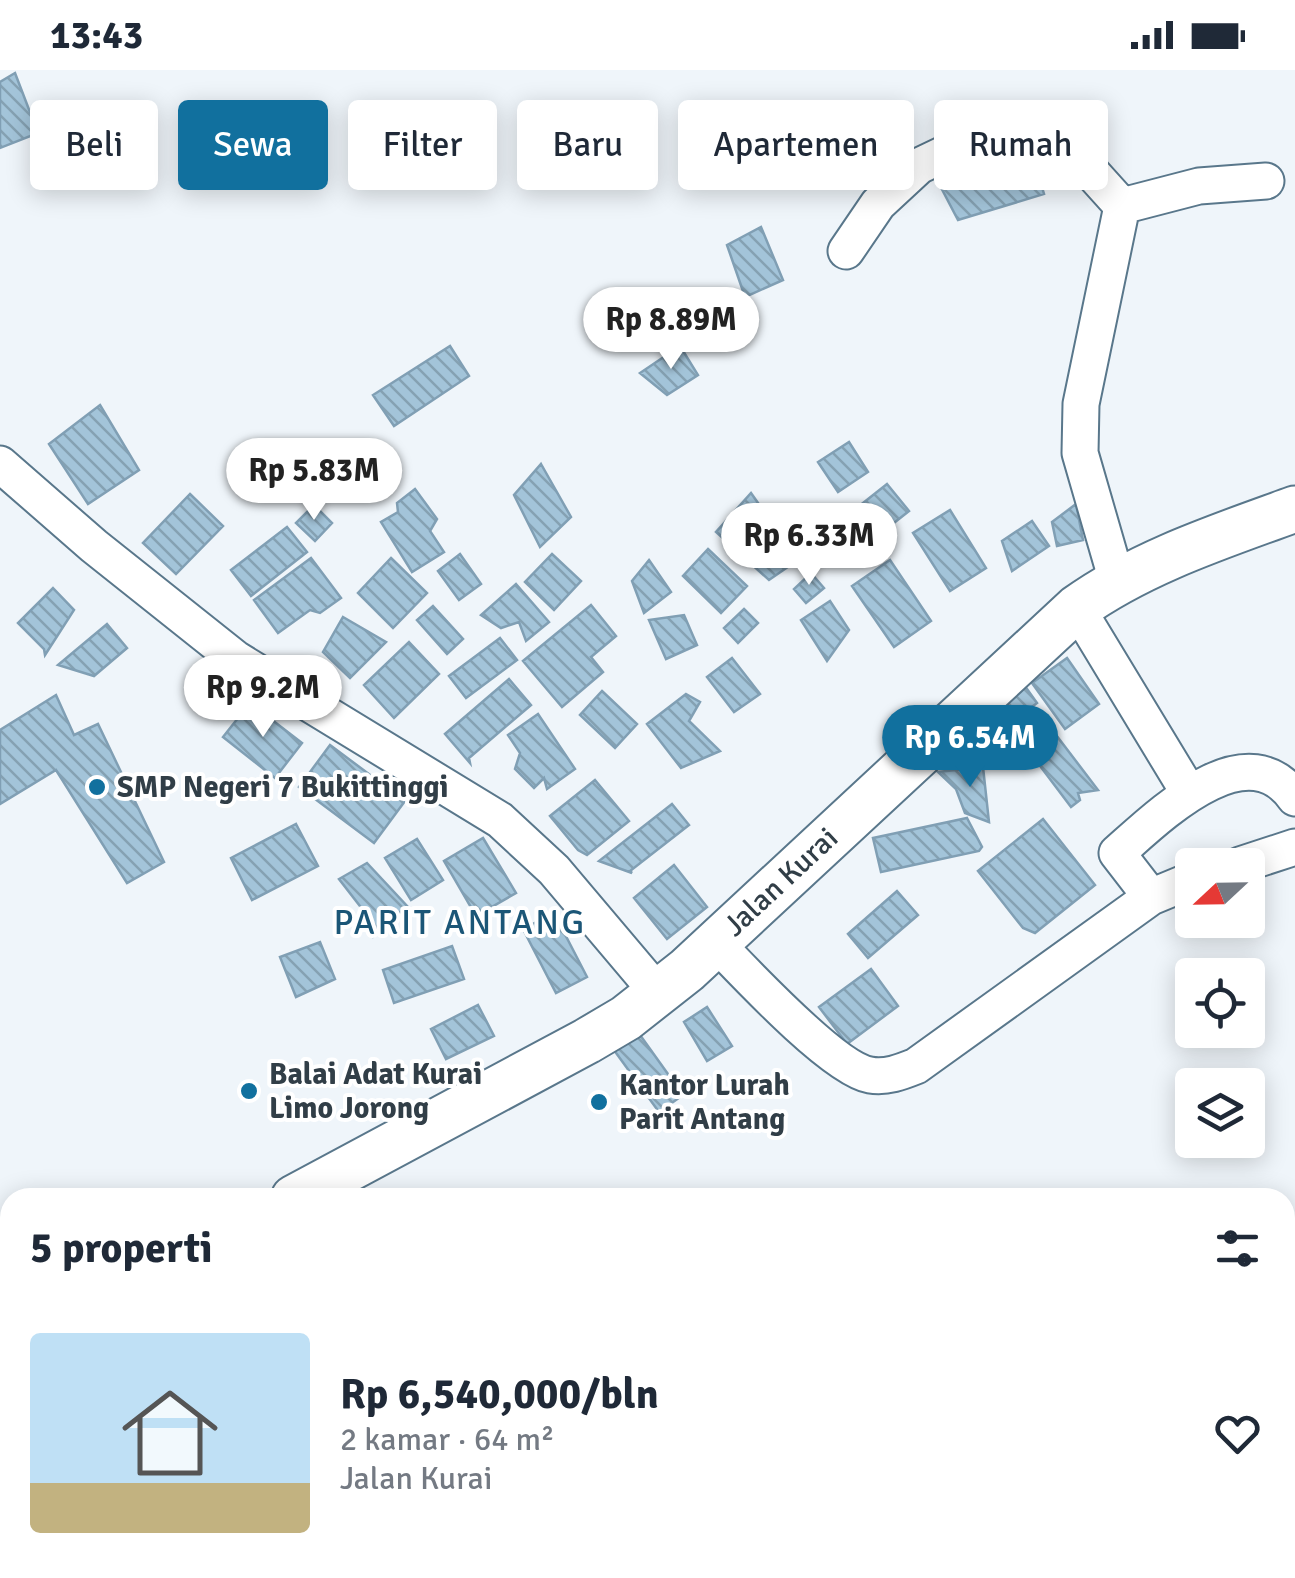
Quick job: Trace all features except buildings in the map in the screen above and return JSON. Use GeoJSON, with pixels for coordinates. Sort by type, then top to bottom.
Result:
{"type":"FeatureCollection","features":[{"type":"Feature","properties":{"kind":"street"},"geometry":{"type":"LineString","coordinates":[[846,251],[878,204],[918,166],[986,134],[1032,126],[1067,145],[1122,206]]}},
{"type":"Feature","properties":{"kind":"street"},"geometry":{"type":"LineString","coordinates":[[1122,206],[1198,186],[1266,181]]}},
{"type":"Feature","properties":{"kind":"street"},"geometry":{"type":"LineString","coordinates":[[1117,581],[1080,452],[1081,404],[1122,206]]}},
{"type":"Feature","properties":{"kind":"street"},"geometry":{"type":"LineString","coordinates":[[0,464],[94,546],[236,659],[500,820],[554,870],[658,993]]}},
{"type":"Feature","properties":{"kind":"street","name":"Jalan Kurai"},"geometry":{"type":"LineString","coordinates":[[313,1188],[587,1042],[658,993],[1077,608],[1117,581],[1295,509]]}},
{"type":"Feature","properties":{"kind":"street"},"geometry":{"type":"LineString","coordinates":[[1077,608],[1189,793]]}},
{"type":"Feature","properties":{"kind":"street"},"geometry":{"type":"LineString","coordinates":[[1151,897],[1117,853],[1189,793],[1245,772],[1267,773],[1295,798]]}},
{"type":"Feature","properties":{"kind":"street"},"geometry":{"type":"LineString","coordinates":[[1265,857],[1295,847]]}},
{"type":"Feature","properties":{"kind":"street"},"geometry":{"type":"LineString","coordinates":[[716,943],[788,1016],[845,1062],[867,1075],[891,1076],[916,1066],[1151,897],[1175,887]]}},
{"type":"Feature","properties":{"kind":"place","name":"SMP Negeri 7 Bukittinggi"},"geometry":{"type":"Point","coordinates":[97,787]}},
{"type":"Feature","properties":{"kind":"place","name":"Balai Adat Kurai Limo Jorong"},"geometry":{"type":"Point","coordinates":[249,1091]}},
{"type":"Feature","properties":{"kind":"place","name":"Kantor Lurah Parit Antang"},"geometry":{"type":"Point","coordinates":[599,1102]}},
{"type":"Feature","properties":{"kind":"district","name":"PARIT ANTANG"},"geometry":{"type":"Point","coordinates":[460,922]}}]}
